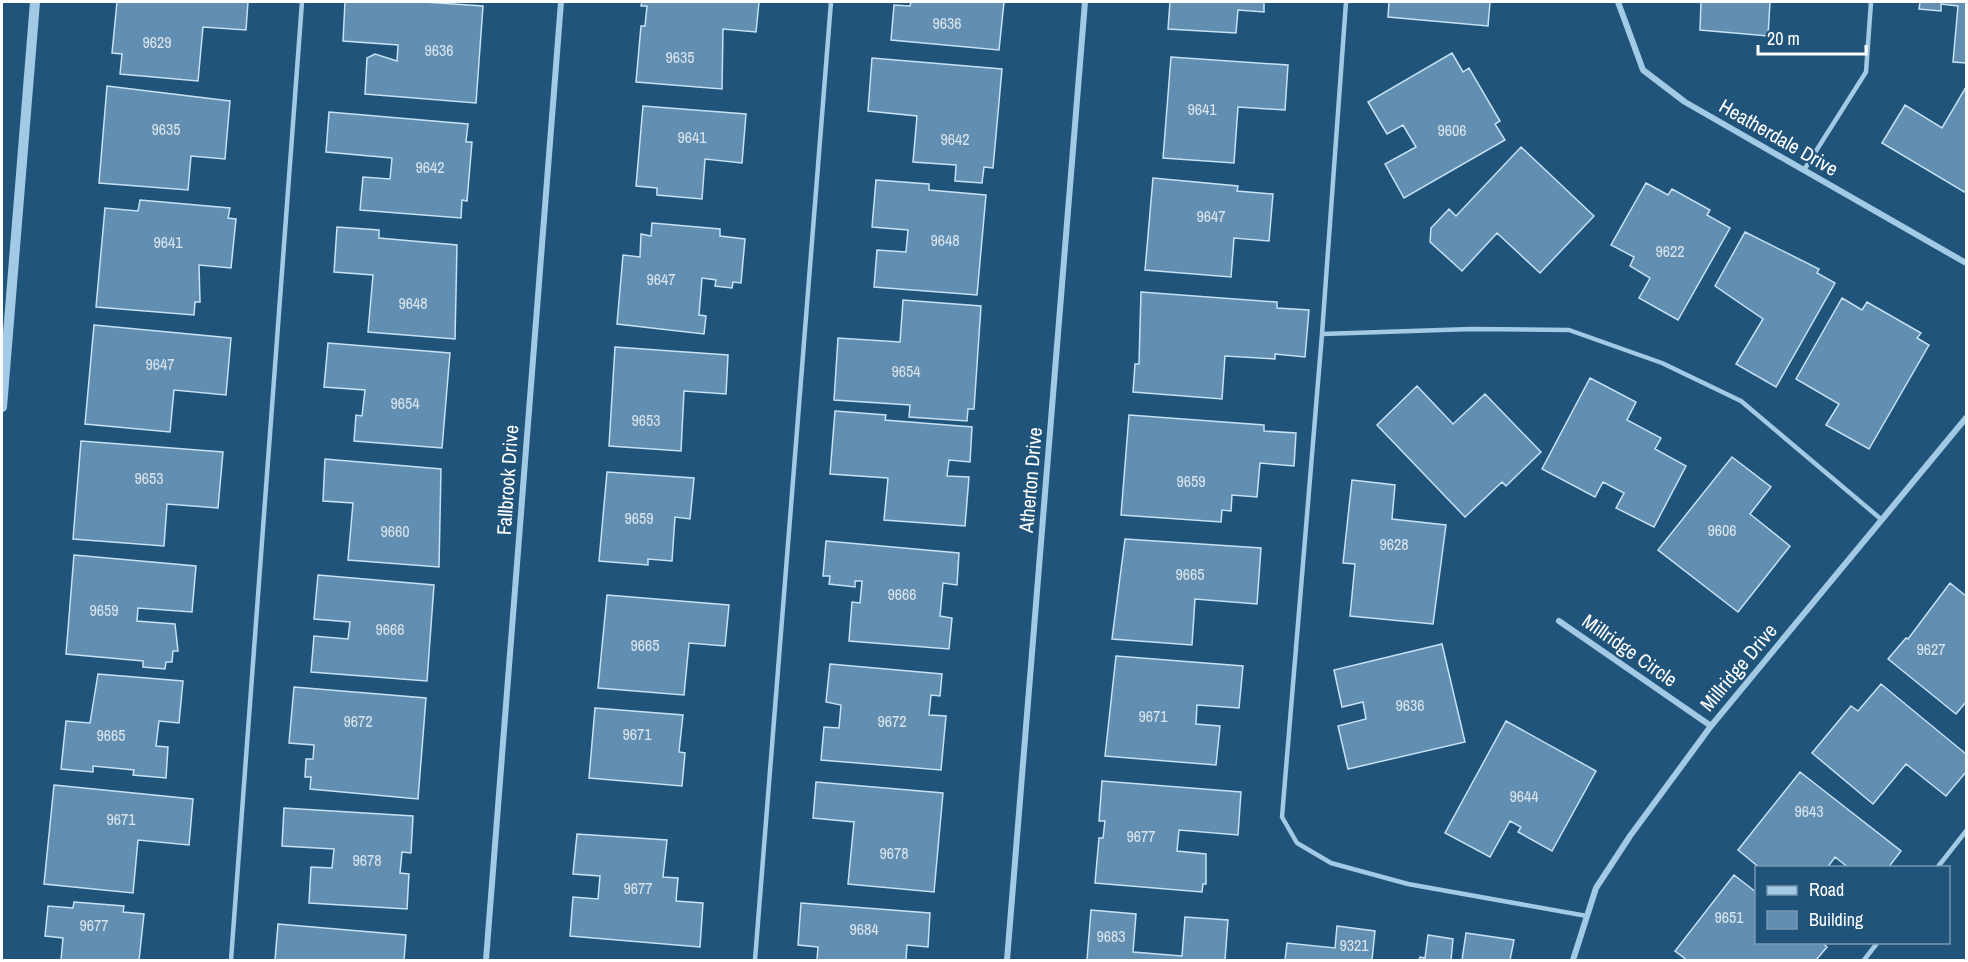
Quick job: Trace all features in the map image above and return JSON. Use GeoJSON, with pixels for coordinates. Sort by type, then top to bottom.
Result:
{"type":"FeatureCollection","features":[{"type":"Feature","properties":{"kind":"street"},"geometry":{"type":"LineString","coordinates":[[2,407],[34,2]]}},
{"type":"Feature","properties":{"kind":"street","name":"Fallbrook Drive"},"geometry":{"type":"LineString","coordinates":[[486,960],[561,2]]}},
{"type":"Feature","properties":{"kind":"street","name":"Atherton Drive"},"geometry":{"type":"LineString","coordinates":[[1006,960],[1085,2]]}},
{"type":"Feature","properties":{"kind":"street","name":"Heatherdale Drive"},"geometry":{"type":"LineString","coordinates":[[1618,2],[1643,70],[1685,102],[1966,263]]}},
{"type":"Feature","properties":{"kind":"street","name":"Millridge Drive"},"geometry":{"type":"LineString","coordinates":[[1573,960],[1596,888],[1711,726],[1966,418]]}},
{"type":"Feature","properties":{"kind":"street","name":"Millridge Circle"},"geometry":{"type":"LineString","coordinates":[[1559,621],[1711,726]]}},
{"type":"Feature","properties":{"kind":"lane"},"geometry":{"type":"LineString","coordinates":[[231,960],[302,2]]}},
{"type":"Feature","properties":{"kind":"lane"},"geometry":{"type":"LineString","coordinates":[[755,960],[831,2]]}},
{"type":"Feature","properties":{"kind":"lane"},"geometry":{"type":"LineString","coordinates":[[1346,2],[1322,334],[1282,817],[1297,843],[1331,862],[1408,884],[1587,916]]}},
{"type":"Feature","properties":{"kind":"lane"},"geometry":{"type":"LineString","coordinates":[[1804,170],[1866,72],[1871,2]]}},
{"type":"Feature","properties":{"kind":"lane"},"geometry":{"type":"LineString","coordinates":[[1322,334],[1471,328],[1569,330],[1662,363],[1741,401],[1882,519]]}},
{"type":"Feature","properties":{"kind":"lane"},"geometry":{"type":"LineString","coordinates":[[1938,866],[1966,831]]}},
{"type":"Feature","properties":{"kind":"lane"},"geometry":{"type":"LineString","coordinates":[[1864,960],[1876,944]]}},
{"type":"Feature","properties":{"kind":"building"},"geometry":{"type":"Polygon","coordinates":[[[117,2],[248,2],[246,30],[203,27],[198,81],[120,74],[122,54],[112,53],[117,2]]]}},
{"type":"Feature","properties":{"kind":"building"},"geometry":{"type":"Polygon","coordinates":[[[345,2],[424,2],[483,6],[476,103],[365,94],[367,58],[375,54],[397,61],[398,45],[343,41],[345,2]]]}},
{"type":"Feature","properties":{"kind":"building"},"geometry":{"type":"Polygon","coordinates":[[[642,2],[759,2],[756,32],[723,29],[722,89],[636,82],[641,26],[645,26],[647,6],[641,6],[642,2]]]}},
{"type":"Feature","properties":{"kind":"building"},"geometry":{"type":"Polygon","coordinates":[[[911,2],[1004,2],[999,50],[891,40],[894,5],[910,6],[911,2]]]}},
{"type":"Feature","properties":{"kind":"building"},"geometry":{"type":"Polygon","coordinates":[[[1170,2],[1264,2],[1264,12],[1238,10],[1236,33],[1168,29],[1170,2]]]}},
{"type":"Feature","properties":{"kind":"building"},"geometry":{"type":"Polygon","coordinates":[[[1389,2],[1490,2],[1488,26],[1388,17],[1389,2]]]}},
{"type":"Feature","properties":{"kind":"building"},"geometry":{"type":"Polygon","coordinates":[[[1701,2],[1770,2],[1768,36],[1700,30],[1701,2]]]}},
{"type":"Feature","properties":{"kind":"building"},"geometry":{"type":"Polygon","coordinates":[[[1920,2],[1966,2],[1966,63],[1953,62],[1958,6],[1941,4],[1941,11],[1919,9],[1920,2]]]}},
{"type":"Feature","properties":{"kind":"building"},"geometry":{"type":"Polygon","coordinates":[[[1452,53],[1463,72],[1469,68],[1500,121],[1495,124],[1505,140],[1404,198],[1385,164],[1416,147],[1403,125],[1387,134],[1368,102],[1452,53]]]}},
{"type":"Feature","properties":{"kind":"building"},"geometry":{"type":"Polygon","coordinates":[[[1171,57],[1288,65],[1285,110],[1238,107],[1234,163],[1163,158],[1171,57]]]}},
{"type":"Feature","properties":{"kind":"building"},"geometry":{"type":"Polygon","coordinates":[[[872,58],[1002,69],[993,168],[984,167],[982,183],[955,181],[956,165],[913,162],[917,116],[868,111],[872,58]]]}},
{"type":"Feature","properties":{"kind":"building"},"geometry":{"type":"Polygon","coordinates":[[[107,86],[230,101],[225,159],[191,156],[188,190],[99,183],[107,86]]]}},
{"type":"Feature","properties":{"kind":"building"},"geometry":{"type":"Polygon","coordinates":[[[1966,87],[1966,193],[1882,143],[1905,105],[1942,128],[1966,87]]]}},
{"type":"Feature","properties":{"kind":"building"},"geometry":{"type":"Polygon","coordinates":[[[643,106],[746,114],[742,163],[705,159],[702,199],[657,195],[657,188],[636,186],[643,106]]]}},
{"type":"Feature","properties":{"kind":"building"},"geometry":{"type":"Polygon","coordinates":[[[329,112],[468,124],[466,142],[472,142],[467,201],[462,200],[461,218],[360,210],[363,177],[390,179],[392,158],[326,152],[329,112]]]}},
{"type":"Feature","properties":{"kind":"building"},"geometry":{"type":"Polygon","coordinates":[[[1521,147],[1594,216],[1540,273],[1497,233],[1462,271],[1430,242],[1431,228],[1449,209],[1456,216],[1521,147]]]}},
{"type":"Feature","properties":{"kind":"building"},"geometry":{"type":"Polygon","coordinates":[[[1153,178],[1238,186],[1237,191],[1273,194],[1269,241],[1234,238],[1231,277],[1145,270],[1153,178]]]}},
{"type":"Feature","properties":{"kind":"building"},"geometry":{"type":"Polygon","coordinates":[[[876,180],[929,184],[929,190],[986,195],[977,295],[874,287],[877,250],[906,252],[908,230],[872,227],[876,180]]]}},
{"type":"Feature","properties":{"kind":"building"},"geometry":{"type":"Polygon","coordinates":[[[1646,183],[1668,195],[1672,189],[1710,210],[1707,215],[1730,228],[1678,320],[1639,298],[1650,278],[1630,266],[1634,257],[1611,245],[1646,183]]]}},
{"type":"Feature","properties":{"kind":"building"},"geometry":{"type":"Polygon","coordinates":[[[140,200],[230,208],[228,218],[236,219],[231,268],[199,265],[200,302],[195,302],[194,315],[96,307],[105,208],[138,211],[140,200]]]}},
{"type":"Feature","properties":{"kind":"building"},"geometry":{"type":"Polygon","coordinates":[[[652,223],[720,229],[720,236],[745,239],[741,283],[733,282],[732,288],[715,286],[716,280],[702,278],[699,315],[706,316],[704,334],[617,324],[623,255],[640,257],[641,234],[651,236],[652,223]]]}},
{"type":"Feature","properties":{"kind":"building"},"geometry":{"type":"Polygon","coordinates":[[[337,227],[379,230],[379,238],[457,245],[455,339],[368,332],[373,275],[334,272],[337,227]]]}},
{"type":"Feature","properties":{"kind":"building"},"geometry":{"type":"Polygon","coordinates":[[[1745,232],[1819,269],[1817,273],[1835,283],[1776,387],[1736,364],[1763,319],[1715,286],[1745,232]]]}},
{"type":"Feature","properties":{"kind":"building"},"geometry":{"type":"Polygon","coordinates":[[[1141,292],[1277,302],[1277,308],[1309,310],[1305,357],[1275,354],[1275,359],[1225,356],[1222,399],[1133,392],[1135,364],[1139,364],[1141,292]]]}},
{"type":"Feature","properties":{"kind":"building"},"geometry":{"type":"Polygon","coordinates":[[[1842,298],[1862,310],[1867,302],[1921,333],[1917,338],[1929,345],[1869,449],[1826,425],[1839,404],[1796,379],[1842,298]]]}},
{"type":"Feature","properties":{"kind":"building"},"geometry":{"type":"Polygon","coordinates":[[[903,300],[981,306],[974,409],[968,409],[967,421],[909,417],[910,405],[834,400],[838,338],[900,342],[903,300]]]}},
{"type":"Feature","properties":{"kind":"building"},"geometry":{"type":"Polygon","coordinates":[[[94,325],[231,338],[226,395],[174,390],[170,432],[85,424],[94,325]]]}},
{"type":"Feature","properties":{"kind":"building"},"geometry":{"type":"Polygon","coordinates":[[[328,343],[450,353],[442,448],[354,441],[356,415],[362,416],[365,390],[324,387],[328,343]]]}},
{"type":"Feature","properties":{"kind":"building"},"geometry":{"type":"Polygon","coordinates":[[[615,347],[728,355],[726,394],[684,391],[681,451],[609,446],[615,347]]]}},
{"type":"Feature","properties":{"kind":"building"},"geometry":{"type":"Polygon","coordinates":[[[1590,378],[1636,402],[1627,420],[1661,438],[1655,449],[1686,466],[1654,527],[1616,508],[1624,493],[1603,482],[1595,497],[1542,469],[1590,378]]]}},
{"type":"Feature","properties":{"kind":"building"},"geometry":{"type":"Polygon","coordinates":[[[1417,386],[1453,424],[1485,394],[1541,452],[1506,486],[1502,482],[1465,517],[1377,425],[1417,386]]]}},
{"type":"Feature","properties":{"kind":"building"},"geometry":{"type":"Polygon","coordinates":[[[835,411],[886,415],[885,420],[972,427],[970,462],[949,460],[947,476],[969,477],[965,526],[884,520],[888,478],[830,474],[835,411]]]}},
{"type":"Feature","properties":{"kind":"building"},"geometry":{"type":"Polygon","coordinates":[[[1129,415],[1264,425],[1264,431],[1296,433],[1294,466],[1260,463],[1257,497],[1232,495],[1231,511],[1222,510],[1221,522],[1121,515],[1129,415]]]}},
{"type":"Feature","properties":{"kind":"building"},"geometry":{"type":"Polygon","coordinates":[[[81,441],[223,452],[218,508],[167,504],[164,546],[73,539],[81,441]]]}},
{"type":"Feature","properties":{"kind":"building"},"geometry":{"type":"Polygon","coordinates":[[[1732,457],[1771,487],[1750,514],[1790,546],[1738,612],[1658,550],[1732,457]]]}},
{"type":"Feature","properties":{"kind":"building"},"geometry":{"type":"Polygon","coordinates":[[[325,459],[441,469],[439,567],[348,560],[353,503],[323,501],[325,459]]]}},
{"type":"Feature","properties":{"kind":"building"},"geometry":{"type":"Polygon","coordinates":[[[607,472],[694,478],[690,519],[675,517],[672,561],[648,559],[648,565],[599,561],[607,472]]]}},
{"type":"Feature","properties":{"kind":"building"},"geometry":{"type":"Polygon","coordinates":[[[1352,480],[1395,485],[1392,519],[1446,525],[1433,624],[1350,616],[1355,564],[1343,563],[1352,480]]]}},
{"type":"Feature","properties":{"kind":"building"},"geometry":{"type":"Polygon","coordinates":[[[1125,539],[1261,548],[1257,604],[1195,599],[1192,645],[1112,639],[1125,539]]]}},
{"type":"Feature","properties":{"kind":"building"},"geometry":{"type":"Polygon","coordinates":[[[826,541],[959,553],[957,585],[943,583],[940,616],[952,618],[949,649],[849,641],[852,602],[860,603],[862,581],[855,581],[855,587],[829,584],[830,576],[823,576],[826,541]]]}},
{"type":"Feature","properties":{"kind":"building"},"geometry":{"type":"Polygon","coordinates":[[[74,555],[196,566],[192,612],[138,608],[137,621],[175,624],[178,651],[173,651],[172,662],[166,662],[165,669],[143,667],[143,661],[66,654],[74,555]]]}},
{"type":"Feature","properties":{"kind":"building"},"geometry":{"type":"Polygon","coordinates":[[[318,575],[434,585],[427,681],[311,672],[314,636],[348,639],[350,622],[314,619],[318,575]]]}},
{"type":"Feature","properties":{"kind":"building"},"geometry":{"type":"Polygon","coordinates":[[[1950,583],[1966,596],[1966,702],[1956,714],[1888,659],[1906,638],[1908,639],[1950,583]]]}},
{"type":"Feature","properties":{"kind":"building"},"geometry":{"type":"Polygon","coordinates":[[[607,595],[729,605],[725,646],[689,643],[684,695],[598,688],[607,595]]]}},
{"type":"Feature","properties":{"kind":"building"},"geometry":{"type":"Polygon","coordinates":[[[1442,644],[1465,742],[1348,769],[1338,726],[1366,719],[1363,702],[1342,707],[1334,670],[1442,644]]]}},
{"type":"Feature","properties":{"kind":"building"},"geometry":{"type":"Polygon","coordinates":[[[1116,656],[1243,666],[1239,708],[1197,705],[1196,724],[1220,726],[1216,765],[1105,756],[1116,656]]]}},
{"type":"Feature","properties":{"kind":"building"},"geometry":{"type":"Polygon","coordinates":[[[830,664],[942,674],[940,696],[931,695],[929,715],[946,716],[941,770],[821,760],[824,727],[839,728],[841,705],[826,702],[830,664]]]}},
{"type":"Feature","properties":{"kind":"building"},"geometry":{"type":"Polygon","coordinates":[[[98,674],[183,681],[179,723],[159,721],[156,746],[168,747],[166,778],[133,775],[134,770],[93,766],[93,772],[61,769],[66,721],[90,723],[98,674]]]}},
{"type":"Feature","properties":{"kind":"building"},"geometry":{"type":"Polygon","coordinates":[[[1881,684],[1966,754],[1966,772],[1946,796],[1906,764],[1873,804],[1812,753],[1851,706],[1858,711],[1881,684]]]}},
{"type":"Feature","properties":{"kind":"building"},"geometry":{"type":"Polygon","coordinates":[[[294,687],[426,698],[418,799],[310,789],[311,777],[305,777],[306,759],[313,759],[314,745],[289,743],[294,687]]]}},
{"type":"Feature","properties":{"kind":"building"},"geometry":{"type":"Polygon","coordinates":[[[595,708],[683,715],[679,752],[685,753],[682,786],[589,778],[595,708]]]}},
{"type":"Feature","properties":{"kind":"building"},"geometry":{"type":"Polygon","coordinates":[[[1506,721],[1596,771],[1552,851],[1518,832],[1521,827],[1510,821],[1490,857],[1445,833],[1506,721]]]}},
{"type":"Feature","properties":{"kind":"building"},"geometry":{"type":"Polygon","coordinates":[[[1800,772],[1901,851],[1890,866],[1846,866],[1835,857],[1828,866],[1758,866],[1738,850],[1800,772]]]}},
{"type":"Feature","properties":{"kind":"building"},"geometry":{"type":"Polygon","coordinates":[[[1102,781],[1241,792],[1238,835],[1179,830],[1177,851],[1206,854],[1206,884],[1203,884],[1202,892],[1095,883],[1099,838],[1103,838],[1105,821],[1099,821],[1102,781]]]}},
{"type":"Feature","properties":{"kind":"building"},"geometry":{"type":"Polygon","coordinates":[[[816,782],[943,793],[934,892],[848,884],[854,822],[813,818],[816,782]]]}},
{"type":"Feature","properties":{"kind":"building"},"geometry":{"type":"Polygon","coordinates":[[[54,785],[193,799],[189,845],[138,840],[133,893],[44,884],[54,785]]]}},
{"type":"Feature","properties":{"kind":"building"},"geometry":{"type":"Polygon","coordinates":[[[284,808],[413,816],[411,853],[402,852],[400,873],[409,874],[407,909],[309,903],[311,867],[332,868],[334,849],[282,846],[284,808]]]}},
{"type":"Feature","properties":{"kind":"building"},"geometry":{"type":"Polygon","coordinates":[[[577,834],[667,840],[663,877],[678,878],[676,901],[703,903],[700,947],[570,936],[573,897],[598,899],[600,876],[573,874],[577,834]]]}},
{"type":"Feature","properties":{"kind":"building"},"geometry":{"type":"Polygon","coordinates":[[[1734,875],[1755,891],[1755,944],[1824,944],[1827,947],[1816,960],[1687,960],[1675,951],[1734,875]]]}},
{"type":"Feature","properties":{"kind":"building"},"geometry":{"type":"Polygon","coordinates":[[[74,902],[124,906],[123,912],[144,914],[139,960],[61,960],[63,938],[45,936],[48,906],[73,908],[74,902]]]}},
{"type":"Feature","properties":{"kind":"building"},"geometry":{"type":"Polygon","coordinates":[[[801,903],[930,913],[928,947],[907,945],[906,960],[817,960],[818,947],[798,945],[801,903]]]}},
{"type":"Feature","properties":{"kind":"building"},"geometry":{"type":"Polygon","coordinates":[[[1091,910],[1136,914],[1133,952],[1182,956],[1185,917],[1228,920],[1225,960],[1087,960],[1091,910]]]}},
{"type":"Feature","properties":{"kind":"building"},"geometry":{"type":"Polygon","coordinates":[[[278,924],[406,935],[404,960],[275,960],[278,924]]]}},
{"type":"Feature","properties":{"kind":"building"},"geometry":{"type":"Polygon","coordinates":[[[1337,926],[1375,931],[1372,960],[1285,960],[1287,943],[1335,948],[1337,926]]]}},
{"type":"Feature","properties":{"kind":"building"},"geometry":{"type":"Polygon","coordinates":[[[1466,933],[1514,940],[1510,960],[1462,960],[1466,933]]]}},
{"type":"Feature","properties":{"kind":"building"},"geometry":{"type":"Polygon","coordinates":[[[1428,935],[1453,939],[1451,960],[1419,960],[1420,957],[1425,958],[1428,935]]]}}]}
